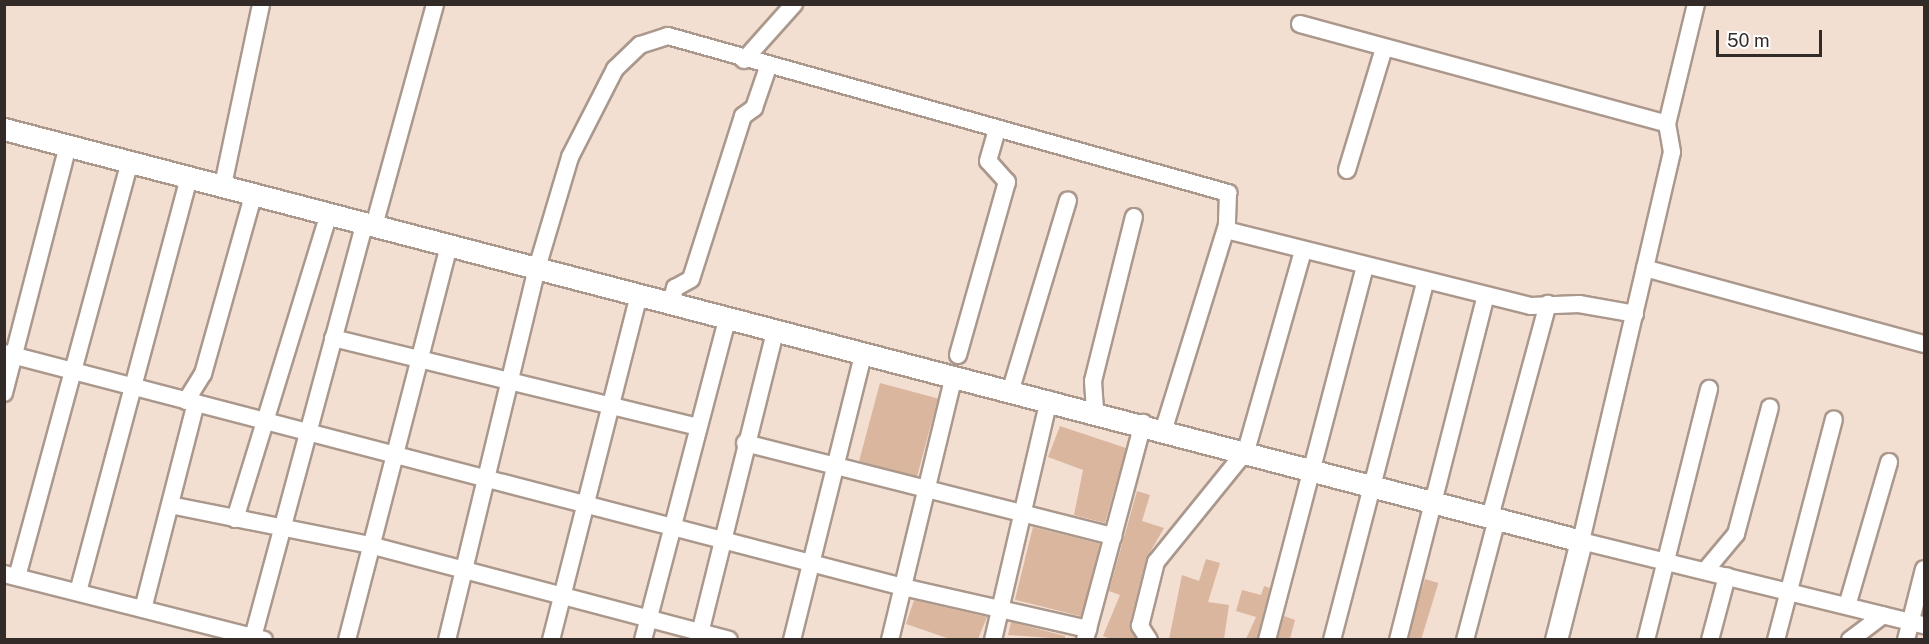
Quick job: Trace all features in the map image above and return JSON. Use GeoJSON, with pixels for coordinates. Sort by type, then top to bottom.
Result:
{"type":"FeatureCollection","features":[{"type":"Feature","properties":{"kind":"street"},"geometry":{"type":"LineString","coordinates":[[223,185],[261,4]]}},
{"type":"Feature","properties":{"kind":"street"},"geometry":{"type":"LineString","coordinates":[[130,162],[75,375],[10,575],[258,638],[281,528],[307,430],[435,4]]}},
{"type":"Feature","properties":{"kind":"street"},"geometry":{"type":"LineString","coordinates":[[744,60],[794,4]]}},
{"type":"Feature","properties":{"kind":"street"},"geometry":{"type":"LineString","coordinates":[[1556,639],[1672,152],[1667,124],[1696,4]]}},
{"type":"Feature","properties":{"kind":"street"},"geometry":{"type":"LineString","coordinates":[[1300,24],[1667,124]]}},
{"type":"Feature","properties":{"kind":"street"},"geometry":{"type":"LineString","coordinates":[[447,639],[537,268],[570,157],[615,69],[640,45],[668,36],[768,67],[1228,193],[1226,230],[1164,429]]}},
{"type":"Feature","properties":{"kind":"street"},"geometry":{"type":"LineString","coordinates":[[1347,170],[1384,48]]}},
{"type":"Feature","properties":{"kind":"street"},"geometry":{"type":"LineString","coordinates":[[671,302],[675,288],[691,279],[743,116],[754,108],[768,67]]}},
{"type":"Feature","properties":{"kind":"street"},"geometry":{"type":"LineString","coordinates":[[890,639],[956,366],[1007,182],[988,161],[997,130]]}},
{"type":"Feature","properties":{"kind":"street"},"geometry":{"type":"LineString","coordinates":[[5,131],[223,185],[864,352],[956,366],[1011,389],[1373,486],[1581,541],[1917,623]]}},
{"type":"Feature","properties":{"kind":"street"},"geometry":{"type":"LineString","coordinates":[[4,393],[9,355],[68,146]]}},
{"type":"Feature","properties":{"kind":"street"},"geometry":{"type":"LineString","coordinates":[[78,592],[136,389],[189,177]]}},
{"type":"Feature","properties":{"kind":"street"},"geometry":{"type":"LineString","coordinates":[[143,609],[170,506],[191,402],[202,375],[254,193]]}},
{"type":"Feature","properties":{"kind":"street"},"geometry":{"type":"LineString","coordinates":[[1011,389],[1068,200]]}},
{"type":"Feature","properties":{"kind":"street"},"geometry":{"type":"LineString","coordinates":[[235,519],[262,419],[329,214]]}},
{"type":"Feature","properties":{"kind":"street"},"geometry":{"type":"LineString","coordinates":[[1095,410],[1093,381],[1134,217]]}},
{"type":"Feature","properties":{"kind":"street"},"geometry":{"type":"LineString","coordinates":[[1226,230],[1486,296],[1635,314]]}},
{"type":"Feature","properties":{"kind":"street"},"geometry":{"type":"LineString","coordinates":[[347,639],[417,358],[449,245]]}},
{"type":"Feature","properties":{"kind":"street"},"geometry":{"type":"LineString","coordinates":[[1149,639],[1140,626],[1156,562],[1245,451],[1303,251]]}},
{"type":"Feature","properties":{"kind":"street"},"geometry":{"type":"LineString","coordinates":[[1268,639],[1365,267]]}},
{"type":"Feature","properties":{"kind":"street"},"geometry":{"type":"LineString","coordinates":[[1645,268],[1924,344]]}},
{"type":"Feature","properties":{"kind":"street"},"geometry":{"type":"LineString","coordinates":[[1332,639],[1425,282]]}},
{"type":"Feature","properties":{"kind":"street"},"geometry":{"type":"LineString","coordinates":[[551,639],[582,503],[639,294]]}},
{"type":"Feature","properties":{"kind":"street"},"geometry":{"type":"LineString","coordinates":[[1398,639],[1486,296]]}},
{"type":"Feature","properties":{"kind":"street"},"geometry":{"type":"LineString","coordinates":[[1465,639],[1548,304]]}},
{"type":"Feature","properties":{"kind":"street"},"geometry":{"type":"LineString","coordinates":[[643,639],[671,524],[728,317]]}},
{"type":"Feature","properties":{"kind":"street"},"geometry":{"type":"LineString","coordinates":[[700,633],[745,443],[777,329]]}},
{"type":"Feature","properties":{"kind":"street"},"geometry":{"type":"LineString","coordinates":[[333,338],[698,428]]}},
{"type":"Feature","properties":{"kind":"street"},"geometry":{"type":"LineString","coordinates":[[792,639],[864,352]]}},
{"type":"Feature","properties":{"kind":"street"},"geometry":{"type":"LineString","coordinates":[[9,355],[75,375],[393,452],[903,587],[1000,609],[1086,634],[1143,423]]}},
{"type":"Feature","properties":{"kind":"street"},"geometry":{"type":"LineString","coordinates":[[1646,639],[1668,562],[1710,389]]}},
{"type":"Feature","properties":{"kind":"street"},"geometry":{"type":"LineString","coordinates":[[993,639],[1049,399]]}},
{"type":"Feature","properties":{"kind":"street"},"geometry":{"type":"LineString","coordinates":[[1705,571],[1736,534],[1770,407]]}},
{"type":"Feature","properties":{"kind":"street"},"geometry":{"type":"LineString","coordinates":[[1776,639],[1834,418]]}},
{"type":"Feature","properties":{"kind":"street"},"geometry":{"type":"LineString","coordinates":[[745,443],[836,464],[1022,516],[1113,536]]}},
{"type":"Feature","properties":{"kind":"street"},"geometry":{"type":"LineString","coordinates":[[1847,606],[1889,462]]}},
{"type":"Feature","properties":{"kind":"street"},"geometry":{"type":"LineString","coordinates":[[170,506],[370,545],[648,620],[729,639]]}},
{"type":"Feature","properties":{"kind":"street"},"geometry":{"type":"LineString","coordinates":[[1906,639],[1917,623],[1924,569]]}},
{"type":"Feature","properties":{"kind":"street"},"geometry":{"type":"LineString","coordinates":[[1710,639],[1728,576]]}},
{"type":"Feature","properties":{"kind":"street"},"geometry":{"type":"LineString","coordinates":[[1850,639],[1882,615]]}},
{"type":"Feature","properties":{"kind":"building"},"geometry":{"type":"Polygon","coordinates":[[[880,383],[938,399],[917,477],[859,461],[880,383]]]}},
{"type":"Feature","properties":{"kind":"building"},"geometry":{"type":"Polygon","coordinates":[[[1060,426],[1126,448],[1105,523],[1074,515],[1083,470],[1048,457],[1060,426]]]}},
{"type":"Feature","properties":{"kind":"building"},"geometry":{"type":"Polygon","coordinates":[[[1137,491],[1150,495],[1142,521],[1164,528],[1146,559],[1130,623],[1136,639],[1111,639],[1103,636],[1120,595],[1109,591],[1137,491]]]}},
{"type":"Feature","properties":{"kind":"building"},"geometry":{"type":"Polygon","coordinates":[[[1033,527],[1100,544],[1082,616],[1015,600],[1033,527]]]}},
{"type":"Feature","properties":{"kind":"building"},"geometry":{"type":"Polygon","coordinates":[[[1206,559],[1220,563],[1208,602],[1229,605],[1224,639],[1169,639],[1182,575],[1199,581],[1206,559]]]}},
{"type":"Feature","properties":{"kind":"building"},"geometry":{"type":"Polygon","coordinates":[[[1425,579],[1438,583],[1421,640],[1407,638],[1425,579]]]}},
{"type":"Feature","properties":{"kind":"building"},"geometry":{"type":"Polygon","coordinates":[[[1264,586],[1270,588],[1257,639],[1246,639],[1256,617],[1236,611],[1242,590],[1261,595],[1264,586]]]}},
{"type":"Feature","properties":{"kind":"building"},"geometry":{"type":"Polygon","coordinates":[[[914,600],[987,617],[978,639],[950,639],[906,624],[914,600]]]}},
{"type":"Feature","properties":{"kind":"building"},"geometry":{"type":"Polygon","coordinates":[[[1284,616],[1295,620],[1290,639],[1278,639],[1284,616]]]}},
{"type":"Feature","properties":{"kind":"building"},"geometry":{"type":"Polygon","coordinates":[[[1011,622],[1065,636],[1065,639],[1008,635],[1011,622]]]}}]}
